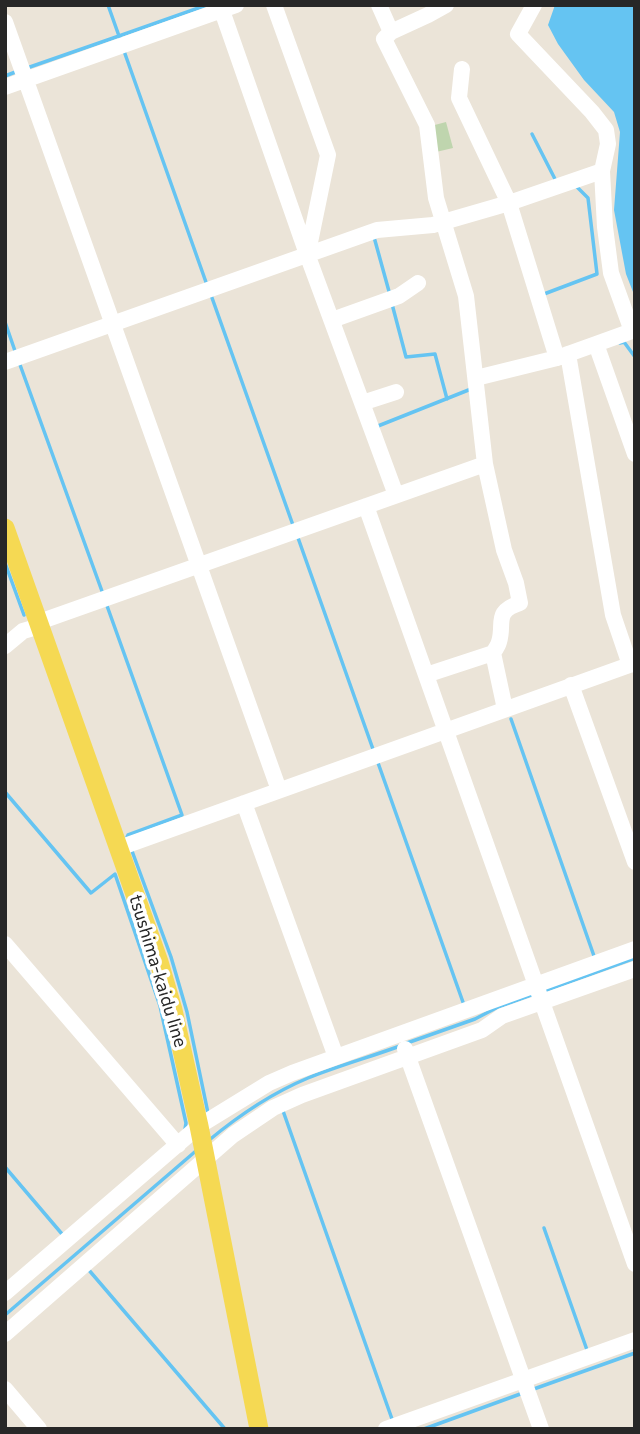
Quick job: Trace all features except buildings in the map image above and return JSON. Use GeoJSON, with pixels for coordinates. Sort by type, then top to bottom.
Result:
{"type":"FeatureCollection","features":[{"type":"Feature","properties":{"kind":"main road","name":"tsushima-kaidu line"},"geometry":{"type":"LineString","coordinates":[[5,528],[170,998],[200,1126],[259,1429]]}},
{"type":"Feature","properties":{"kind":"street"},"geometry":{"type":"LineString","coordinates":[[274,5],[327,155],[307,254]]}},
{"type":"Feature","properties":{"kind":"street"},"geometry":{"type":"LineString","coordinates":[[379,5],[391,33]]}},
{"type":"Feature","properties":{"kind":"street"},"geometry":{"type":"LineString","coordinates":[[426,675],[493,653],[500,642],[500,622],[504,611],[520,603],[504,550],[485,464],[466,296],[436,198],[427,125],[384,39],[446,5]]}},
{"type":"Feature","properties":{"kind":"street"},"geometry":{"type":"LineString","coordinates":[[476,378],[562,356],[634,333],[611,274],[602,171],[608,144],[606,130],[518,34],[534,5]]}},
{"type":"Feature","properties":{"kind":"street"},"geometry":{"type":"LineString","coordinates":[[5,87],[226,7],[307,254],[396,495]]}},
{"type":"Feature","properties":{"kind":"street"},"geometry":{"type":"LineString","coordinates":[[5,22],[279,790]]}},
{"type":"Feature","properties":{"kind":"street"},"geometry":{"type":"LineString","coordinates":[[118,848],[633,664],[613,615],[562,356],[509,203],[459,99],[462,69]]}},
{"type":"Feature","properties":{"kind":"street"},"geometry":{"type":"LineString","coordinates":[[5,362],[377,230],[433,225],[509,203],[602,171]]}},
{"type":"Feature","properties":{"kind":"street"},"geometry":{"type":"LineString","coordinates":[[331,320],[399,296],[418,283]]}},
{"type":"Feature","properties":{"kind":"street"},"geometry":{"type":"LineString","coordinates":[[596,344],[635,454]]}},
{"type":"Feature","properties":{"kind":"street"},"geometry":{"type":"LineString","coordinates":[[362,403],[396,392]]}},
{"type":"Feature","properties":{"kind":"street"},"geometry":{"type":"LineString","coordinates":[[7,641],[39,624],[485,464]]}},
{"type":"Feature","properties":{"kind":"street"},"geometry":{"type":"LineString","coordinates":[[366,506],[635,1264]]}},
{"type":"Feature","properties":{"kind":"street"},"geometry":{"type":"LineString","coordinates":[[493,653],[505,709]]}},
{"type":"Feature","properties":{"kind":"street"},"geometry":{"type":"LineString","coordinates":[[571,685],[635,862]]}},
{"type":"Feature","properties":{"kind":"street"},"geometry":{"type":"LineString","coordinates":[[244,803],[336,1057]]}},
{"type":"Feature","properties":{"kind":"street"},"geometry":{"type":"LineString","coordinates":[[5,944],[178,1145]]}},
{"type":"Feature","properties":{"kind":"street"},"geometry":{"type":"LineString","coordinates":[[5,1334],[205,1156],[273,1108],[404,1046],[538,993],[635,949]]}},
{"type":"Feature","properties":{"kind":"street"},"geometry":{"type":"LineString","coordinates":[[5,1293],[200,1126],[269,1083],[336,1057],[482,1030],[538,993],[635,969]]}},
{"type":"Feature","properties":{"kind":"street"},"geometry":{"type":"LineString","coordinates":[[404,1046],[541,1429]]}},
{"type":"Feature","properties":{"kind":"street"},"geometry":{"type":"LineString","coordinates":[[386,1429],[635,1340]]}},
{"type":"Feature","properties":{"kind":"street"},"geometry":{"type":"LineString","coordinates":[[5,1389],[39,1429]]}},
{"type":"Feature","properties":{"kind":"green space"},"geometry":{"type":"Polygon","coordinates":[[[446,122],[453,148],[436,152],[431,126],[446,122]]]}},
{"type":"Feature","properties":{"kind":"water"},"geometry":{"type":"Polygon","coordinates":[[[555,5],[635,5],[635,297],[626,274],[614,210],[620,132],[614,112],[584,80],[548,25],[555,5]]]}},
{"type":"Feature","properties":{"kind":"waterway"},"geometry":{"type":"LineString","coordinates":[[108,5],[119,36],[207,5]]}},
{"type":"Feature","properties":{"kind":"waterway"},"geometry":{"type":"LineString","coordinates":[[27,68],[119,36],[120,38]]}},
{"type":"Feature","properties":{"kind":"waterway"},"geometry":{"type":"LineString","coordinates":[[124,51],[207,285]]}},
{"type":"Feature","properties":{"kind":"waterway"},"geometry":{"type":"LineString","coordinates":[[5,76],[18,71]]}},
{"type":"Feature","properties":{"kind":"waterway"},"geometry":{"type":"LineString","coordinates":[[532,134],[556,181]]}},
{"type":"Feature","properties":{"kind":"waterway"},"geometry":{"type":"LineString","coordinates":[[544,294],[597,274],[588,198],[577,187]]}},
{"type":"Feature","properties":{"kind":"waterway"},"geometry":{"type":"LineString","coordinates":[[374,237],[390,295]]}},
{"type":"Feature","properties":{"kind":"waterway"},"geometry":{"type":"LineString","coordinates":[[211,295],[294,528]]}},
{"type":"Feature","properties":{"kind":"waterway"},"geometry":{"type":"LineString","coordinates":[[392,304],[406,357],[435,354],[447,399]]}},
{"type":"Feature","properties":{"kind":"waterway"},"geometry":{"type":"LineString","coordinates":[[5,322],[15,351]]}},
{"type":"Feature","properties":{"kind":"waterway"},"geometry":{"type":"LineString","coordinates":[[620,343],[624,342],[635,357]]}},
{"type":"Feature","properties":{"kind":"waterway"},"geometry":{"type":"LineString","coordinates":[[19,362],[103,594]]}},
{"type":"Feature","properties":{"kind":"waterway"},"geometry":{"type":"LineString","coordinates":[[378,428],[471,389]]}},
{"type":"Feature","properties":{"kind":"waterway"},"geometry":{"type":"LineString","coordinates":[[297,535],[374,752]]}},
{"type":"Feature","properties":{"kind":"waterway"},"geometry":{"type":"LineString","coordinates":[[5,563],[24,615]]}},
{"type":"Feature","properties":{"kind":"waterway"},"geometry":{"type":"LineString","coordinates":[[106,603],[182,815],[127,837]]}},
{"type":"Feature","properties":{"kind":"waterway"},"geometry":{"type":"LineString","coordinates":[[511,719],[594,956]]}},
{"type":"Feature","properties":{"kind":"waterway"},"geometry":{"type":"LineString","coordinates":[[377,760],[464,1005]]}},
{"type":"Feature","properties":{"kind":"waterway"},"geometry":{"type":"LineString","coordinates":[[5,792],[91,893],[115,874],[160,1006],[186,1123],[185,1129]]}},
{"type":"Feature","properties":{"kind":"waterway"},"geometry":{"type":"LineString","coordinates":[[132,851],[171,957],[187,1012],[208,1113]]}},
{"type":"Feature","properties":{"kind":"waterway"},"geometry":{"type":"LineString","coordinates":[[544,991],[635,958]]}},
{"type":"Feature","properties":{"kind":"waterway"},"geometry":{"type":"LineString","coordinates":[[407,1043],[534,994]]}},
{"type":"Feature","properties":{"kind":"waterway"},"geometry":{"type":"LineString","coordinates":[[208,1141],[256,1106],[295,1084],[400,1046]]}},
{"type":"Feature","properties":{"kind":"waterway"},"geometry":{"type":"LineString","coordinates":[[282,1108],[392,1419]]}},
{"type":"Feature","properties":{"kind":"waterway"},"geometry":{"type":"LineString","coordinates":[[5,1315],[197,1150]]}},
{"type":"Feature","properties":{"kind":"waterway"},"geometry":{"type":"LineString","coordinates":[[5,1167],[62,1234]]}},
{"type":"Feature","properties":{"kind":"waterway"},"geometry":{"type":"LineString","coordinates":[[544,1228],[587,1350]]}},
{"type":"Feature","properties":{"kind":"waterway"},"geometry":{"type":"LineString","coordinates":[[88,1269],[225,1429]]}},
{"type":"Feature","properties":{"kind":"waterway"},"geometry":{"type":"LineString","coordinates":[[531,1390],[635,1353]]}},
{"type":"Feature","properties":{"kind":"waterway"},"geometry":{"type":"LineString","coordinates":[[424,1429],[523,1393]]}}]}
